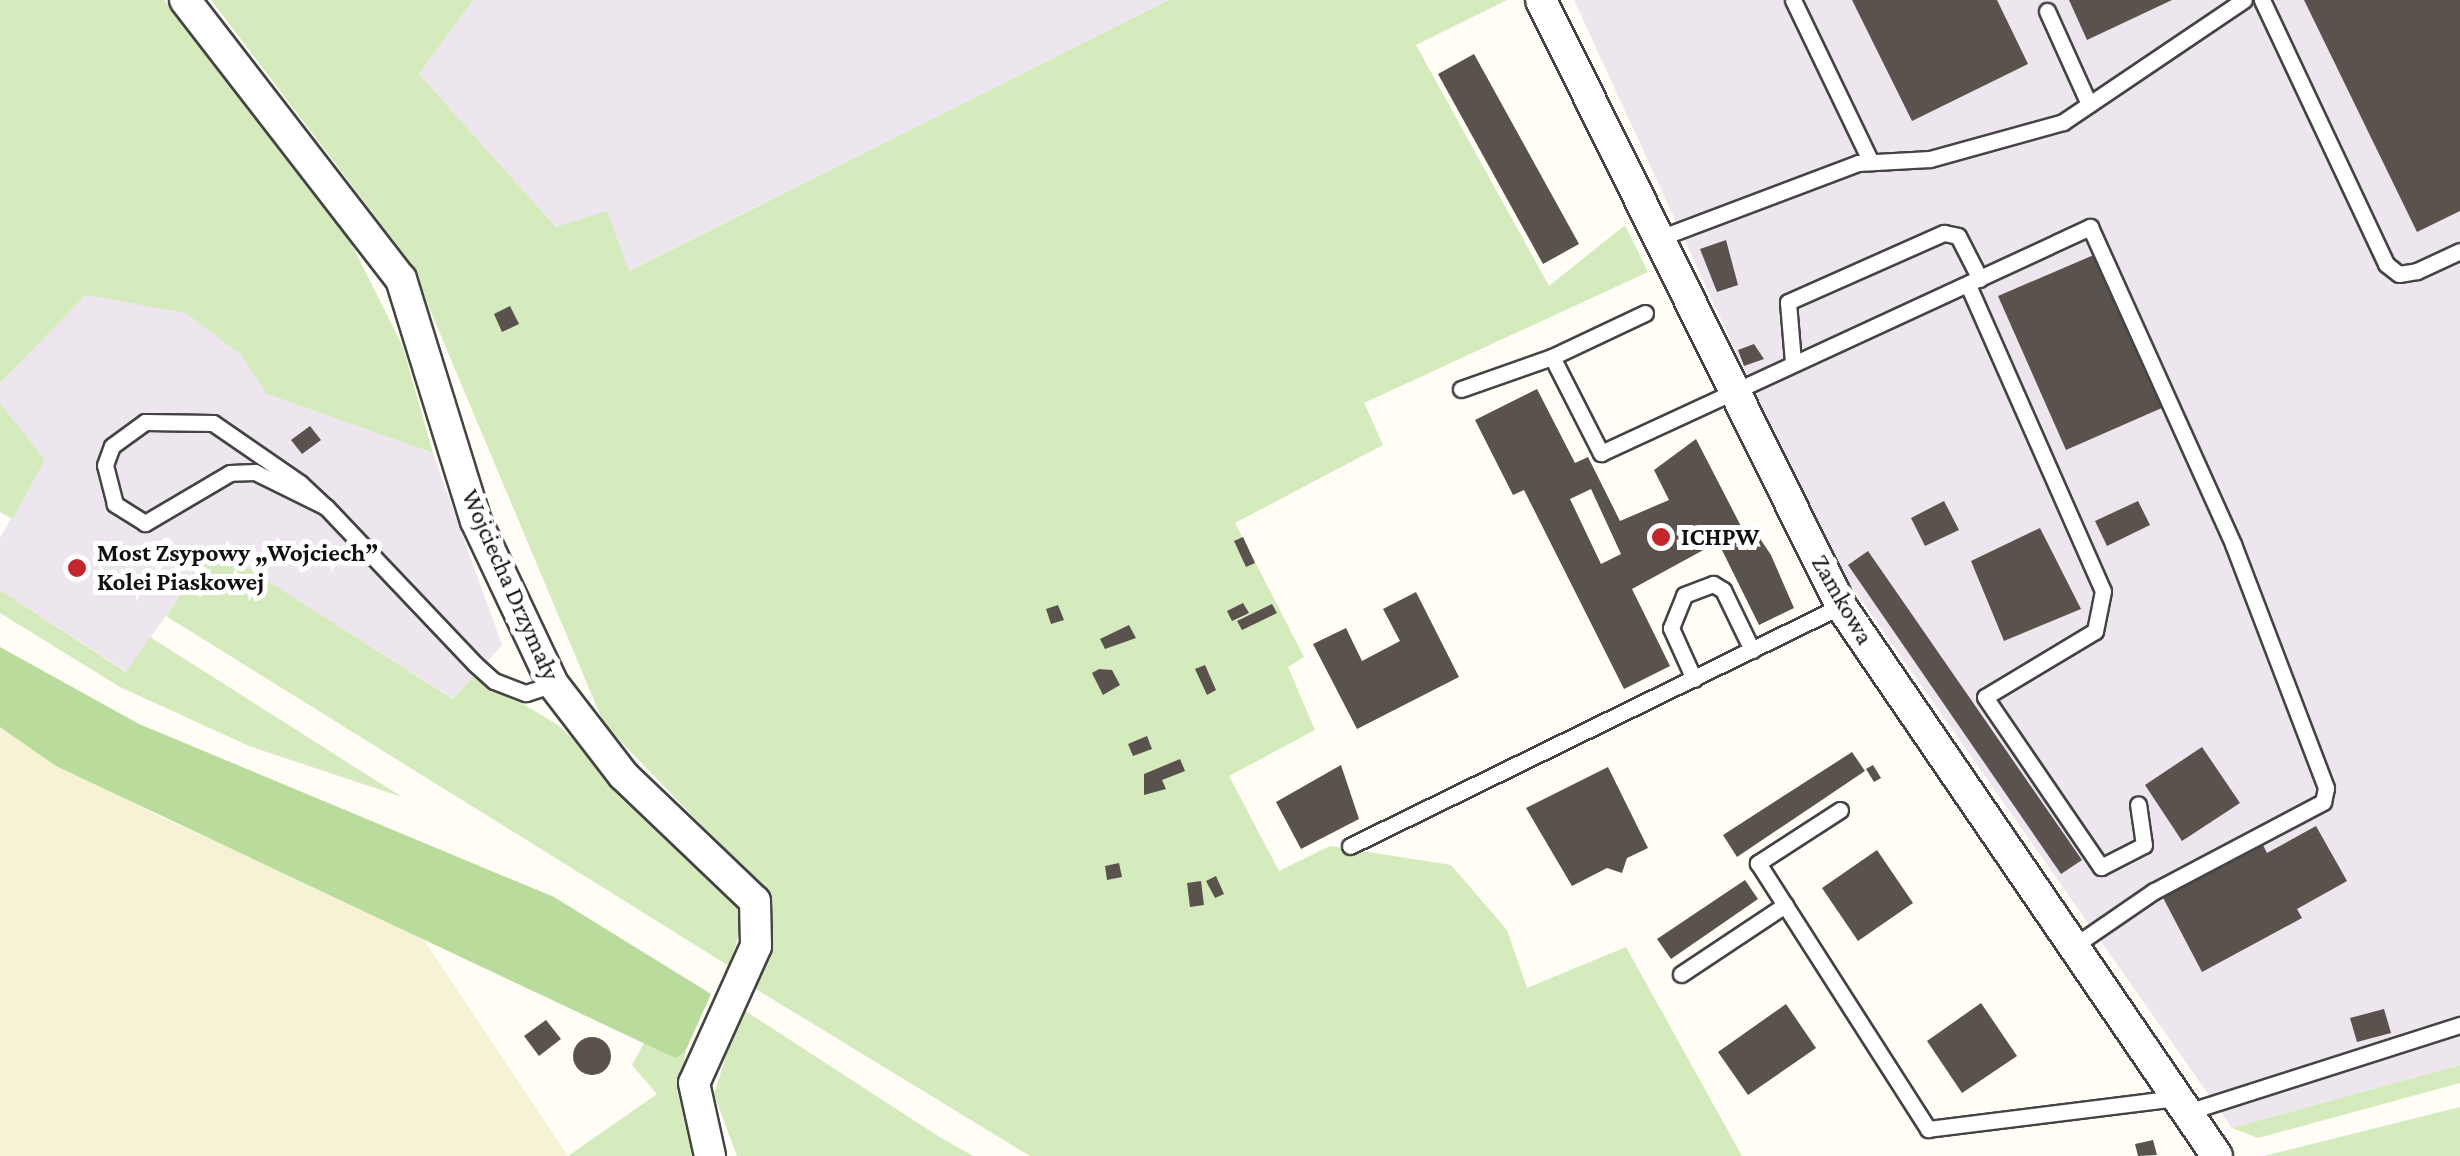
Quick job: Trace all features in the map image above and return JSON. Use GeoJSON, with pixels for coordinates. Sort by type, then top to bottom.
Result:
{"type":"FeatureCollection","features":[{"type":"Feature","properties":{"kind":"street","name":"Wojciecha Drzymały"},"geometry":{"type":"LineString","coordinates":[[185,0],[400,279],[476,521],[553,684],[622,775],[755,902],[756,946],[694,1083],[710,1156]]}},
{"type":"Feature","properties":{"kind":"street","name":"Zamkowa"},"geometry":{"type":"LineString","coordinates":[[1542,0],[1730,389],[1841,606],[2217,1156]]}},
{"type":"Feature","properties":{"kind":"lane"},"geometry":{"type":"LineString","coordinates":[[1793,0],[1870,162]]}},
{"type":"Feature","properties":{"kind":"lane"},"geometry":{"type":"LineString","coordinates":[[1658,238],[1870,162],[1930,159],[2063,122],[2244,0]]}},
{"type":"Feature","properties":{"kind":"lane"},"geometry":{"type":"LineString","coordinates":[[2262,0],[2386,264],[2399,274],[2417,271],[2460,251]]}},
{"type":"Feature","properties":{"kind":"lane"},"geometry":{"type":"LineString","coordinates":[[2047,11],[2089,104]]}},
{"type":"Feature","properties":{"kind":"lane"},"geometry":{"type":"LineString","coordinates":[[1552,357],[1602,453],[1730,389],[2090,227],[2233,544],[2326,788],[2323,802],[2154,891],[2074,946]]}},
{"type":"Feature","properties":{"kind":"lane"},"geometry":{"type":"LineString","coordinates":[[1793,362],[1788,302],[1944,233],[1958,236],[2103,590],[2095,631],[1985,697],[2101,866],[2144,845],[2138,804]]}},
{"type":"Feature","properties":{"kind":"lane"},"geometry":{"type":"LineString","coordinates":[[1461,390],[1552,357],[1645,313]]}},
{"type":"Feature","properties":{"kind":"lane"},"geometry":{"type":"LineString","coordinates":[[326,508],[255,472],[230,474],[184,508],[145,523],[115,504],[105,465],[126,431],[190,418],[271,458],[326,508],[494,680],[526,693],[553,684]]}},
{"type":"Feature","properties":{"kind":"lane"},"geometry":{"type":"LineString","coordinates":[[1694,678],[1671,628],[1684,595],[1714,584],[1723,590],[1752,650]]}},
{"type":"Feature","properties":{"kind":"lane"},"geometry":{"type":"LineString","coordinates":[[1350,846],[1841,606]]}},
{"type":"Feature","properties":{"kind":"lane"},"geometry":{"type":"LineString","coordinates":[[1840,810],[1758,863],[1928,1130],[2182,1105],[2460,1025]]}},
{"type":"Feature","properties":{"kind":"lane"},"geometry":{"type":"LineString","coordinates":[[1681,974],[1785,905]]}},
{"type":"Feature","properties":{"kind":"shaded area"},"geometry":{"type":"Polygon","coordinates":[[[473,0],[1169,0],[628,271],[556,227],[419,74],[473,0]]]}},
{"type":"Feature","properties":{"kind":"shaded area"},"geometry":{"type":"Polygon","coordinates":[[[1574,0],[2460,0],[2460,1065],[2232,1128],[1829,554],[1574,0]]]}},
{"type":"Feature","properties":{"kind":"shaded area"},"geometry":{"type":"Polygon","coordinates":[[[86,295],[186,312],[241,355],[267,394],[433,453],[502,645],[454,699],[213,547],[127,672],[0,590],[0,538],[45,460],[0,403],[0,383],[86,295]]]}},
{"type":"Feature","properties":{"kind":"shaded area"},"geometry":{"type":"Polygon","coordinates":[[[0,727],[158,816],[418,931],[568,1156],[0,1156],[0,727]]]}},
{"type":"Feature","properties":{"kind":"green space"},"geometry":{"type":"Polygon","coordinates":[[[0,0],[164,0],[346,233],[403,347],[433,453],[267,394],[241,355],[186,313],[86,295],[0,383],[0,0]]]}},
{"type":"Feature","properties":{"kind":"green space"},"geometry":{"type":"Polygon","coordinates":[[[211,0],[473,0],[419,74],[556,227],[607,211],[629,271],[1169,0],[1507,0],[1416,45],[1549,286],[1625,225],[1648,272],[1364,403],[1383,445],[1235,523],[1304,657],[1288,667],[1315,730],[1229,776],[1279,871],[1330,846],[1451,865],[1507,930],[1527,988],[1626,947],[1742,1156],[1030,1156],[751,986],[773,922],[766,892],[604,724],[410,262],[211,0]]]}},
{"type":"Feature","properties":{"kind":"green space"},"geometry":{"type":"Polygon","coordinates":[[[0,403],[45,460],[12,519],[0,512],[0,403]]]}},
{"type":"Feature","properties":{"kind":"green space"},"geometry":{"type":"Polygon","coordinates":[[[213,546],[453,699],[475,675],[558,725],[737,895],[740,931],[729,966],[166,616],[213,546]]]}},
{"type":"Feature","properties":{"kind":"green space"},"geometry":{"type":"Polygon","coordinates":[[[0,590],[126,672],[150,637],[402,797],[249,746],[120,687],[0,613],[0,590]]]}},
{"type":"Feature","properties":{"kind":"green space"},"geometry":{"type":"Polygon","coordinates":[[[0,647],[139,724],[554,897],[711,994],[685,1052],[675,1058],[56,766],[0,727],[0,647]]]}},
{"type":"Feature","properties":{"kind":"green space"},"geometry":{"type":"Polygon","coordinates":[[[741,1008],[973,1156],[737,1156],[714,1094],[741,1008]]]}},
{"type":"Feature","properties":{"kind":"green space"},"geometry":{"type":"Polygon","coordinates":[[[645,1041],[674,1058],[685,1052],[683,1116],[696,1156],[568,1156],[657,1094],[632,1065],[645,1041]]]}},
{"type":"Feature","properties":{"kind":"green space"},"geometry":{"type":"Polygon","coordinates":[[[2460,1065],[2460,1083],[2258,1138],[2232,1128],[2460,1065]]]}},
{"type":"Feature","properties":{"kind":"green space"},"geometry":{"type":"Polygon","coordinates":[[[2460,1107],[2460,1156],[2264,1156],[2460,1107]]]}},
{"type":"Feature","properties":{"kind":"building"},"geometry":{"type":"Polygon","coordinates":[[[1852,0],[1997,0],[2028,64],[1912,121],[1852,0]]]}},
{"type":"Feature","properties":{"kind":"building"},"geometry":{"type":"Polygon","coordinates":[[[2069,0],[2172,0],[2087,40],[2069,0]]]}},
{"type":"Feature","properties":{"kind":"building"},"geometry":{"type":"Polygon","coordinates":[[[2304,0],[2460,0],[2460,211],[2417,232],[2304,0]]]}},
{"type":"Feature","properties":{"kind":"building"},"geometry":{"type":"Polygon","coordinates":[[[1474,54],[1579,244],[1543,264],[1438,74],[1474,54]]]}},
{"type":"Feature","properties":{"kind":"building"},"geometry":{"type":"Polygon","coordinates":[[[1726,240],[1738,285],[1717,292],[1700,249],[1726,240]]]}},
{"type":"Feature","properties":{"kind":"building"},"geometry":{"type":"Polygon","coordinates":[[[2096,254],[2164,407],[2066,450],[1998,296],[2096,254]]]}},
{"type":"Feature","properties":{"kind":"building"},"geometry":{"type":"Polygon","coordinates":[[[510,306],[519,324],[502,332],[494,314],[510,306]]]}},
{"type":"Feature","properties":{"kind":"building"},"geometry":{"type":"Polygon","coordinates":[[[1754,344],[1764,359],[1744,366],[1738,350],[1754,344]]]}},
{"type":"Feature","properties":{"kind":"building"},"geometry":{"type":"Polygon","coordinates":[[[1537,389],[1575,463],[1588,457],[1620,521],[1669,500],[1654,470],[1696,439],[1744,532],[1753,528],[1771,555],[1794,608],[1759,625],[1718,542],[1632,589],[1670,666],[1624,689],[1524,490],[1513,495],[1475,420],[1537,389]],[[1591,489],[1570,499],[1601,564],[1621,554],[1591,489]]]}},
{"type":"Feature","properties":{"kind":"building"},"geometry":{"type":"Polygon","coordinates":[[[310,426],[321,440],[302,454],[291,440],[310,426]]]}},
{"type":"Feature","properties":{"kind":"building"},"geometry":{"type":"Polygon","coordinates":[[[1944,501],[1959,530],[1925,546],[1911,518],[1944,501]]]}},
{"type":"Feature","properties":{"kind":"building"},"geometry":{"type":"Polygon","coordinates":[[[2138,501],[2150,525],[2107,546],[2095,521],[2138,501]]]}},
{"type":"Feature","properties":{"kind":"building"},"geometry":{"type":"Polygon","coordinates":[[[2040,528],[2081,609],[2004,641],[1971,561],[2040,528]]]}},
{"type":"Feature","properties":{"kind":"building"},"geometry":{"type":"Polygon","coordinates":[[[1243,537],[1255,563],[1246,567],[1234,541],[1243,537]]]}},
{"type":"Feature","properties":{"kind":"building"},"geometry":{"type":"Polygon","coordinates":[[[1868,551],[2082,860],[2061,874],[1848,565],[1868,551]]]}},
{"type":"Feature","properties":{"kind":"building"},"geometry":{"type":"Polygon","coordinates":[[[1416,592],[1459,677],[1357,729],[1313,644],[1346,628],[1362,661],[1400,641],[1383,609],[1416,592]]]}},
{"type":"Feature","properties":{"kind":"building"},"geometry":{"type":"Polygon","coordinates":[[[1243,603],[1249,613],[1232,621],[1227,611],[1243,603]]]}},
{"type":"Feature","properties":{"kind":"building"},"geometry":{"type":"Polygon","coordinates":[[[1272,604],[1277,613],[1242,630],[1237,621],[1272,604]]]}},
{"type":"Feature","properties":{"kind":"building"},"geometry":{"type":"Polygon","coordinates":[[[1058,605],[1064,620],[1051,624],[1046,609],[1058,605]]]}},
{"type":"Feature","properties":{"kind":"building"},"geometry":{"type":"Polygon","coordinates":[[[1129,625],[1136,638],[1105,649],[1100,639],[1129,625]]]}},
{"type":"Feature","properties":{"kind":"building"},"geometry":{"type":"Polygon","coordinates":[[[1205,665],[1216,690],[1207,695],[1195,669],[1205,665]]]}},
{"type":"Feature","properties":{"kind":"building"},"geometry":{"type":"Polygon","coordinates":[[[1112,670],[1120,685],[1103,695],[1092,673],[1112,670]]]}},
{"type":"Feature","properties":{"kind":"building"},"geometry":{"type":"Polygon","coordinates":[[[1147,736],[1152,749],[1133,756],[1128,744],[1147,736]]]}},
{"type":"Feature","properties":{"kind":"building"},"geometry":{"type":"Polygon","coordinates":[[[2202,747],[2240,803],[2182,841],[2145,785],[2202,747]]]}},
{"type":"Feature","properties":{"kind":"building"},"geometry":{"type":"Polygon","coordinates":[[[1852,752],[1865,771],[1737,857],[1723,835],[1852,752]]]}},
{"type":"Feature","properties":{"kind":"building"},"geometry":{"type":"Polygon","coordinates":[[[1180,759],[1185,771],[1162,780],[1166,789],[1144,795],[1144,774],[1180,759]]]}},
{"type":"Feature","properties":{"kind":"building"},"geometry":{"type":"Polygon","coordinates":[[[1341,765],[1359,819],[1301,849],[1276,802],[1341,765]]]}},
{"type":"Feature","properties":{"kind":"building"},"geometry":{"type":"Polygon","coordinates":[[[1873,765],[1881,778],[1874,782],[1866,769],[1873,765]]]}},
{"type":"Feature","properties":{"kind":"building"},"geometry":{"type":"Polygon","coordinates":[[[1608,767],[1648,848],[1627,858],[1622,873],[1607,868],[1572,886],[1526,808],[1608,767]]]}},
{"type":"Feature","properties":{"kind":"building"},"geometry":{"type":"Polygon","coordinates":[[[2316,826],[2347,881],[2297,909],[2302,918],[2202,972],[2161,894],[2261,841],[2267,853],[2316,826]]]}},
{"type":"Feature","properties":{"kind":"building"},"geometry":{"type":"Polygon","coordinates":[[[1877,850],[1913,903],[1858,941],[1822,888],[1877,850]]]}},
{"type":"Feature","properties":{"kind":"building"},"geometry":{"type":"Polygon","coordinates":[[[1119,863],[1122,877],[1107,880],[1105,866],[1119,863]]]}},
{"type":"Feature","properties":{"kind":"building"},"geometry":{"type":"Polygon","coordinates":[[[1216,876],[1224,894],[1215,898],[1206,881],[1216,876]]]}},
{"type":"Feature","properties":{"kind":"building"},"geometry":{"type":"Polygon","coordinates":[[[1745,880],[1758,899],[1671,959],[1657,939],[1745,880]]]}},
{"type":"Feature","properties":{"kind":"building"},"geometry":{"type":"Polygon","coordinates":[[[1201,881],[1204,905],[1190,907],[1187,883],[1201,881]]]}},
{"type":"Feature","properties":{"kind":"building"},"geometry":{"type":"Polygon","coordinates":[[[1981,1003],[2017,1056],[1962,1093],[1927,1041],[1981,1003]]]}},
{"type":"Feature","properties":{"kind":"building"},"geometry":{"type":"Polygon","coordinates":[[[1786,1004],[1816,1048],[1748,1095],[1718,1052],[1786,1004]]]}},
{"type":"Feature","properties":{"kind":"building"},"geometry":{"type":"Polygon","coordinates":[[[2384,1009],[2391,1033],[2357,1042],[2350,1018],[2384,1009]]]}},
{"type":"Feature","properties":{"kind":"building"},"geometry":{"type":"Polygon","coordinates":[[[546,1020],[561,1039],[539,1056],[524,1036],[546,1020]]]}},
{"type":"Feature","properties":{"kind":"building"},"geometry":{"type":"Polygon","coordinates":[[[592,1037],[606,1042],[611,1056],[606,1070],[592,1075],[578,1070],[573,1056],[578,1042],[592,1037]]]}},
{"type":"Feature","properties":{"kind":"building"},"geometry":{"type":"Polygon","coordinates":[[[2153,1140],[2157,1155],[2138,1156],[2135,1144],[2153,1140]]]}},
{"type":"Feature","properties":{"kind":"place","name":"ICHPW"},"geometry":{"type":"Point","coordinates":[1661,537]}},
{"type":"Feature","properties":{"kind":"place","name":"Most Zsypowy „Wojciech” Kolei Piaskowej"},"geometry":{"type":"Point","coordinates":[77,568]}}]}
